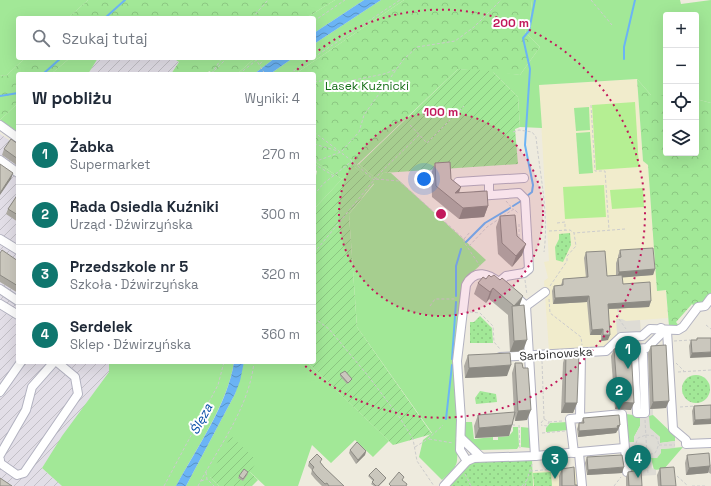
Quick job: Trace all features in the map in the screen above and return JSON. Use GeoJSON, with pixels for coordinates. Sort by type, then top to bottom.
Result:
{"type":"FeatureCollection","features":[{"type":"Feature","properties":{"kind":"street"},"geometry":{"type":"LineString","coordinates":[[0,125],[16,137]]}},
{"type":"Feature","properties":{"kind":"street"},"geometry":{"type":"LineString","coordinates":[[0,160],[16,171]]}},
{"type":"Feature","properties":{"kind":"street"},"geometry":{"type":"LineString","coordinates":[[458,182],[524,178]]}},
{"type":"Feature","properties":{"kind":"street"},"geometry":{"type":"LineString","coordinates":[[489,180],[489,195]]}},
{"type":"Feature","properties":{"kind":"street"},"geometry":{"type":"LineString","coordinates":[[472,196],[522,194],[525,199],[523,214],[529,267],[524,273],[506,276],[499,282]]}},
{"type":"Feature","properties":{"kind":"street"},"geometry":{"type":"LineString","coordinates":[[0,239],[16,249]]}},
{"type":"Feature","properties":{"kind":"street"},"geometry":{"type":"LineString","coordinates":[[464,464],[460,450],[461,441],[458,361],[466,284],[469,279],[474,276],[485,273],[489,274],[528,305]]}},
{"type":"Feature","properties":{"kind":"street"},"geometry":{"type":"LineString","coordinates":[[0,290],[16,300]]}},
{"type":"Feature","properties":{"kind":"street"},"geometry":{"type":"LineString","coordinates":[[528,305],[547,292]]}},
{"type":"Feature","properties":{"kind":"street","name":"Sarbinowska"},"geometry":{"type":"LineString","coordinates":[[490,358],[582,351],[606,351],[621,337],[642,336],[650,329],[678,330],[698,308],[705,306],[711,298]]}},
{"type":"Feature","properties":{"kind":"street"},"geometry":{"type":"LineString","coordinates":[[0,304],[16,314]]}},
{"type":"Feature","properties":{"kind":"street"},"geometry":{"type":"LineString","coordinates":[[528,305],[529,356],[535,456]]}},
{"type":"Feature","properties":{"kind":"street"},"geometry":{"type":"LineString","coordinates":[[664,330],[668,342],[673,429],[686,440],[686,444],[711,443]]}},
{"type":"Feature","properties":{"kind":"street"},"geometry":{"type":"LineString","coordinates":[[606,351],[647,348],[664,330]]}},
{"type":"Feature","properties":{"kind":"street"},"geometry":{"type":"LineString","coordinates":[[580,418],[582,351]]}},
{"type":"Feature","properties":{"kind":"street"},"geometry":{"type":"LineString","coordinates":[[634,356],[643,356],[645,413],[637,413],[634,356]]}},
{"type":"Feature","properties":{"kind":"street"},"geometry":{"type":"LineString","coordinates":[[458,361],[469,360]]}},
{"type":"Feature","properties":{"kind":"street"},"geometry":{"type":"LineString","coordinates":[[0,392],[20,364]]}},
{"type":"Feature","properties":{"kind":"street"},"geometry":{"type":"LineString","coordinates":[[0,455],[26,410],[32,386],[52,364]]}},
{"type":"Feature","properties":{"kind":"street"},"geometry":{"type":"LineString","coordinates":[[0,460],[0,463],[17,475],[24,473],[78,394],[75,377],[59,364]]}},
{"type":"Feature","properties":{"kind":"street"},"geometry":{"type":"LineString","coordinates":[[582,486],[570,419],[622,414],[624,474]]}},
{"type":"Feature","properties":{"kind":"street"},"geometry":{"type":"LineString","coordinates":[[461,441],[481,457]]}},
{"type":"Feature","properties":{"kind":"street"},"geometry":{"type":"LineString","coordinates":[[444,486],[464,464],[481,457],[535,456],[624,448]]}},
{"type":"Feature","properties":{"kind":"path"},"geometry":{"type":"LineString","coordinates":[[254,16],[268,0]]}},
{"type":"Feature","properties":{"kind":"path"},"geometry":{"type":"LineString","coordinates":[[316,20],[345,0]]}},
{"type":"Feature","properties":{"kind":"path"},"geometry":{"type":"LineString","coordinates":[[316,56],[400,0]]}},
{"type":"Feature","properties":{"kind":"path"},"geometry":{"type":"LineString","coordinates":[[316,162],[341,152],[359,132],[364,115],[403,60],[417,48],[455,41],[474,27],[501,0]]}},
{"type":"Feature","properties":{"kind":"path"},"geometry":{"type":"LineString","coordinates":[[591,0],[612,25]]}},
{"type":"Feature","properties":{"kind":"path"},"geometry":{"type":"LineString","coordinates":[[213,71],[221,60]]}},
{"type":"Feature","properties":{"kind":"path"},"geometry":{"type":"LineString","coordinates":[[213,71],[225,60]]}},
{"type":"Feature","properties":{"kind":"path"},"geometry":{"type":"LineString","coordinates":[[241,72],[254,60]]}},
{"type":"Feature","properties":{"kind":"path"},"geometry":{"type":"LineString","coordinates":[[256,60],[264,72]]}},
{"type":"Feature","properties":{"kind":"path"},"geometry":{"type":"LineString","coordinates":[[260,65],[264,60]]}},
{"type":"Feature","properties":{"kind":"path"},"geometry":{"type":"LineString","coordinates":[[292,72],[310,60]]}},
{"type":"Feature","properties":{"kind":"path"},"geometry":{"type":"LineString","coordinates":[[316,82],[327,80],[339,83],[384,74],[397,69]]}},
{"type":"Feature","properties":{"kind":"path"},"geometry":{"type":"LineString","coordinates":[[591,105],[595,171],[605,170],[609,230]]}},
{"type":"Feature","properties":{"kind":"path"},"geometry":{"type":"LineString","coordinates":[[410,125],[427,142],[464,106]]}},
{"type":"Feature","properties":{"kind":"path"},"geometry":{"type":"LineString","coordinates":[[513,132],[534,132],[536,137],[544,189],[546,240],[544,252]]}},
{"type":"Feature","properties":{"kind":"path"},"geometry":{"type":"LineString","coordinates":[[316,133],[375,180],[399,181],[464,239],[464,242],[485,273]]}},
{"type":"Feature","properties":{"kind":"path"},"geometry":{"type":"LineString","coordinates":[[316,251],[375,180],[419,135]]}},
{"type":"Feature","properties":{"kind":"path"},"geometry":{"type":"LineString","coordinates":[[316,145],[341,152]]}},
{"type":"Feature","properties":{"kind":"path"},"geometry":{"type":"LineString","coordinates":[[316,193],[323,184],[352,161]]}},
{"type":"Feature","properties":{"kind":"path"},"geometry":{"type":"LineString","coordinates":[[316,164],[334,176]]}},
{"type":"Feature","properties":{"kind":"path"},"geometry":{"type":"LineString","coordinates":[[506,198],[507,202],[514,209],[523,214],[519,239],[524,239]]}},
{"type":"Feature","properties":{"kind":"path"},"geometry":{"type":"LineString","coordinates":[[468,247],[491,224],[514,209]]}},
{"type":"Feature","properties":{"kind":"path"},"geometry":{"type":"LineString","coordinates":[[557,223],[565,222],[565,230]]}},
{"type":"Feature","properties":{"kind":"path"},"geometry":{"type":"LineString","coordinates":[[549,231],[565,230],[574,233],[625,229]]}},
{"type":"Feature","properties":{"kind":"path"},"geometry":{"type":"LineString","coordinates":[[464,239],[470,232]]}},
{"type":"Feature","properties":{"kind":"path"},"geometry":{"type":"LineString","coordinates":[[574,233],[576,246],[568,256],[547,292],[550,313],[581,337],[582,351]]}},
{"type":"Feature","properties":{"kind":"path"},"geometry":{"type":"LineString","coordinates":[[524,273],[528,305]]}},
{"type":"Feature","properties":{"kind":"path"},"geometry":{"type":"LineString","coordinates":[[430,306],[435,299],[464,303],[471,312],[480,313],[493,326],[494,342],[505,357]]}},
{"type":"Feature","properties":{"kind":"path"},"geometry":{"type":"LineString","coordinates":[[618,308],[619,319]]}},
{"type":"Feature","properties":{"kind":"path"},"geometry":{"type":"LineString","coordinates":[[316,319],[329,329],[369,377],[400,418],[413,439],[417,461],[434,486]]}},
{"type":"Feature","properties":{"kind":"path"},"geometry":{"type":"LineString","coordinates":[[706,325],[711,329]]}},
{"type":"Feature","properties":{"kind":"path"},"geometry":{"type":"LineString","coordinates":[[668,342],[697,340]]}},
{"type":"Feature","properties":{"kind":"path"},"geometry":{"type":"LineString","coordinates":[[542,355],[544,419],[540,424],[544,426],[545,433]]}},
{"type":"Feature","properties":{"kind":"path"},"geometry":{"type":"LineString","coordinates":[[164,486],[218,385],[223,364]]}},
{"type":"Feature","properties":{"kind":"path"},"geometry":{"type":"LineString","coordinates":[[198,486],[237,416],[248,393],[254,364]]}},
{"type":"Feature","properties":{"kind":"path"},"geometry":{"type":"LineString","coordinates":[[670,372],[711,370]]}},
{"type":"Feature","properties":{"kind":"path"},"geometry":{"type":"LineString","coordinates":[[672,408],[698,406]]}},
{"type":"Feature","properties":{"kind":"path"},"geometry":{"type":"LineString","coordinates":[[645,413],[648,474]]}},
{"type":"Feature","properties":{"kind":"path"},"geometry":{"type":"LineString","coordinates":[[544,419],[549,422],[571,421]]}},
{"type":"Feature","properties":{"kind":"path"},"geometry":{"type":"LineString","coordinates":[[544,426],[547,426],[549,422]]}},
{"type":"Feature","properties":{"kind":"path"},"geometry":{"type":"LineString","coordinates":[[414,448],[428,439],[443,425]]}},
{"type":"Feature","properties":{"kind":"path"},"geometry":{"type":"LineString","coordinates":[[512,427],[512,425],[518,425],[520,450]]}},
{"type":"Feature","properties":{"kind":"path"},"geometry":{"type":"LineString","coordinates":[[533,434],[572,431]]}},
{"type":"Feature","properties":{"kind":"path"},"geometry":{"type":"LineString","coordinates":[[646,435],[655,436],[659,445],[655,453],[648,455],[639,453],[635,446],[638,438],[646,435]]}},
{"type":"Feature","properties":{"kind":"path"},"geometry":{"type":"LineString","coordinates":[[428,439],[461,441]]}},
{"type":"Feature","properties":{"kind":"path"},"geometry":{"type":"LineString","coordinates":[[659,445],[675,445]]}},
{"type":"Feature","properties":{"kind":"path"},"geometry":{"type":"LineString","coordinates":[[525,486],[535,456]]}},
{"type":"Feature","properties":{"kind":"path"},"geometry":{"type":"LineString","coordinates":[[464,464],[471,486]]}},
{"type":"Feature","properties":{"kind":"path"},"geometry":{"type":"LineString","coordinates":[[530,471],[569,468]]}},
{"type":"Feature","properties":{"kind":"path"},"geometry":{"type":"LineString","coordinates":[[206,472],[207,479],[214,486]]}},
{"type":"Feature","properties":{"kind":"path"},"geometry":{"type":"LineString","coordinates":[[614,486],[624,474]]}},
{"type":"Feature","properties":{"kind":"path"},"geometry":{"type":"LineString","coordinates":[[677,476],[688,486]]}},
{"type":"Feature","properties":{"kind":"path"},"geometry":{"type":"LineString","coordinates":[[200,481],[207,479]]}},
{"type":"Feature","properties":{"kind":"path"},"geometry":{"type":"LineString","coordinates":[[522,486],[526,481]]}},
{"type":"Feature","properties":{"kind":"path"},"geometry":{"type":"LineString","coordinates":[[692,486],[706,486]]}},
{"type":"Feature","properties":{"kind":"shaded area"},"geometry":{"type":"Polygon","coordinates":[[[97,60],[176,60],[179,62],[172,72],[89,72],[97,60]]]}},
{"type":"Feature","properties":{"kind":"shaded area"},"geometry":{"type":"Polygon","coordinates":[[[637,79],[643,161],[648,165],[657,291],[666,290],[668,318],[640,320],[641,333],[607,347],[549,351],[544,281],[548,278],[544,262],[549,261],[539,85],[637,79]]]}},
{"type":"Feature","properties":{"kind":"shaded area"},"geometry":{"type":"Polygon","coordinates":[[[0,134],[16,145],[16,364],[109,364],[109,372],[42,468],[62,486],[0,486],[0,134]]]}},
{"type":"Feature","properties":{"kind":"shaded area"},"geometry":{"type":"Polygon","coordinates":[[[616,319],[626,321],[640,320],[641,333],[618,335],[616,319]]]}},
{"type":"Feature","properties":{"kind":"shaded area"},"geometry":{"type":"Polygon","coordinates":[[[653,409],[653,415],[649,416],[650,428],[660,437],[660,443],[675,441],[675,448],[661,449],[661,453],[657,458],[651,458],[652,468],[656,470],[656,475],[639,476],[643,468],[642,458],[635,454],[634,451],[627,451],[626,443],[634,442],[634,437],[640,426],[640,416],[633,416],[632,410],[653,409]]]}},
{"type":"Feature","properties":{"kind":"shaded area"},"geometry":{"type":"Polygon","coordinates":[[[577,468],[578,486],[533,486],[532,472],[577,468]]]}},
{"type":"Feature","properties":{"kind":"green space"},"geometry":{"type":"Polygon","coordinates":[[[0,0],[88,0],[70,16],[16,16],[16,60],[23,60],[6,76],[0,75],[0,0]]]}},
{"type":"Feature","properties":{"kind":"green space"},"geometry":{"type":"Polygon","coordinates":[[[88,0],[335,0],[309,16],[70,16],[88,0]]]}},
{"type":"Feature","properties":{"kind":"green space"},"geometry":{"type":"Polygon","coordinates":[[[335,0],[364,0],[316,32],[316,16],[309,16],[335,0]]]}},
{"type":"Feature","properties":{"kind":"green space"},"geometry":{"type":"Polygon","coordinates":[[[381,0],[404,0],[316,60],[316,43],[381,0]]]}},
{"type":"Feature","properties":{"kind":"green space","name":"Lasek Kuźnicki"},"geometry":{"type":"Polygon","coordinates":[[[404,0],[532,0],[530,19],[525,32],[540,47],[520,75],[458,69],[342,179],[316,162],[316,72],[298,72],[404,0]]]}},
{"type":"Feature","properties":{"kind":"green space"},"geometry":{"type":"Polygon","coordinates":[[[532,0],[680,0],[681,4],[711,0],[711,103],[699,100],[699,12],[663,12],[663,95],[651,95],[637,79],[539,85],[542,128],[520,127],[518,97],[492,71],[520,75],[540,47],[525,32],[530,19],[532,0]]]}},
{"type":"Feature","properties":{"kind":"green space"},"geometry":{"type":"Polygon","coordinates":[[[23,60],[68,60],[53,72],[16,72],[16,105],[0,120],[0,75],[6,76],[23,60]]]}},
{"type":"Feature","properties":{"kind":"green space"},"geometry":{"type":"Polygon","coordinates":[[[68,60],[97,60],[89,72],[53,72],[68,60]]]}},
{"type":"Feature","properties":{"kind":"green space"},"geometry":{"type":"Polygon","coordinates":[[[176,60],[253,60],[239,72],[172,72],[179,62],[176,60]]]}},
{"type":"Feature","properties":{"kind":"green space"},"geometry":{"type":"Polygon","coordinates":[[[253,60],[272,60],[257,72],[239,72],[253,60]]]}},
{"type":"Feature","properties":{"kind":"green space"},"geometry":{"type":"Polygon","coordinates":[[[290,60],[316,60],[298,72],[273,72],[290,60]]]}},
{"type":"Feature","properties":{"kind":"green space"},"geometry":{"type":"Polygon","coordinates":[[[458,69],[492,71],[518,97],[520,127],[515,129],[518,164],[383,173],[379,178],[375,178],[359,164],[458,69]]]}},
{"type":"Feature","properties":{"kind":"green space"},"geometry":{"type":"Polygon","coordinates":[[[637,79],[651,95],[663,95],[663,156],[699,156],[699,100],[711,103],[711,296],[704,303],[695,307],[692,304],[676,322],[679,326],[678,327],[669,326],[666,290],[657,291],[648,165],[643,161],[637,79]]]}},
{"type":"Feature","properties":{"kind":"green space"},"geometry":{"type":"Polygon","coordinates":[[[635,102],[639,167],[596,170],[592,105],[635,102]]]}},
{"type":"Feature","properties":{"kind":"green space"},"geometry":{"type":"Polygon","coordinates":[[[16,105],[16,131],[0,120],[16,105]]]}},
{"type":"Feature","properties":{"kind":"green space"},"geometry":{"type":"Polygon","coordinates":[[[589,107],[590,130],[576,131],[574,108],[589,107]]]}},
{"type":"Feature","properties":{"kind":"green space"},"geometry":{"type":"Polygon","coordinates":[[[590,132],[593,173],[579,174],[576,133],[590,132]]]}},
{"type":"Feature","properties":{"kind":"green space"},"geometry":{"type":"Polygon","coordinates":[[[316,162],[342,179],[316,207],[316,176],[316,162]]]}},
{"type":"Feature","properties":{"kind":"green space"},"geometry":{"type":"Polygon","coordinates":[[[359,164],[375,178],[379,178],[383,173],[391,173],[486,260],[464,280],[454,363],[459,440],[457,462],[449,474],[442,480],[419,457],[423,440],[432,433],[357,327],[349,214],[374,184],[354,166],[359,164]]]}},
{"type":"Feature","properties":{"kind":"green space"},"geometry":{"type":"Polygon","coordinates":[[[354,166],[374,183],[349,214],[357,327],[432,434],[393,445],[309,364],[316,364],[316,207],[354,166]]]}},
{"type":"Feature","properties":{"kind":"green space"},"geometry":{"type":"Polygon","coordinates":[[[604,185],[606,217],[565,219],[563,187],[604,185]]]}},
{"type":"Feature","properties":{"kind":"green space"},"geometry":{"type":"Polygon","coordinates":[[[643,188],[644,207],[612,209],[610,190],[643,188]]]}},
{"type":"Feature","properties":{"kind":"green space"},"geometry":{"type":"Polygon","coordinates":[[[570,233],[571,245],[563,262],[556,260],[555,247],[559,239],[559,234],[570,233]]]}},
{"type":"Feature","properties":{"kind":"green space"},"geometry":{"type":"Polygon","coordinates":[[[480,316],[492,328],[493,343],[470,343],[470,322],[474,322],[480,316]]]}},
{"type":"Feature","properties":{"kind":"green space"},"geometry":{"type":"Polygon","coordinates":[[[109,364],[234,364],[231,378],[210,426],[176,486],[62,486],[42,468],[62,436],[109,372],[109,364]]]}},
{"type":"Feature","properties":{"kind":"green space"},"geometry":{"type":"Polygon","coordinates":[[[243,364],[309,364],[389,441],[373,457],[355,440],[331,463],[312,445],[298,486],[265,486],[250,472],[210,477],[219,486],[186,486],[235,394],[243,364]]]}},
{"type":"Feature","properties":{"kind":"green space"},"geometry":{"type":"Polygon","coordinates":[[[696,375],[706,379],[710,389],[706,399],[696,403],[686,399],[682,389],[686,379],[696,375]]]}},
{"type":"Feature","properties":{"kind":"green space"},"geometry":{"type":"Polygon","coordinates":[[[480,391],[496,394],[497,402],[476,404],[475,398],[480,391]]]}},
{"type":"Feature","properties":{"kind":"green space"},"geometry":{"type":"Polygon","coordinates":[[[626,414],[640,416],[640,426],[634,437],[634,442],[626,443],[624,430],[628,427],[626,414]]]}},
{"type":"Feature","properties":{"kind":"green space"},"geometry":{"type":"Polygon","coordinates":[[[649,415],[653,415],[675,436],[675,441],[660,443],[660,437],[649,428],[649,415]]]}},
{"type":"Feature","properties":{"kind":"green space"},"geometry":{"type":"Polygon","coordinates":[[[465,422],[472,422],[474,439],[493,437],[493,440],[498,440],[498,437],[509,436],[513,431],[513,427],[518,427],[519,446],[517,449],[478,450],[464,437],[465,422]]]}},
{"type":"Feature","properties":{"kind":"green space"},"geometry":{"type":"Polygon","coordinates":[[[568,422],[569,430],[546,432],[546,428],[550,423],[568,422]]]}},
{"type":"Feature","properties":{"kind":"green space"},"geometry":{"type":"Polygon","coordinates":[[[521,427],[531,428],[532,446],[530,448],[521,447],[521,427]]]}},
{"type":"Feature","properties":{"kind":"green space"},"geometry":{"type":"Polygon","coordinates":[[[231,436],[257,461],[250,472],[258,480],[252,486],[219,486],[210,477],[231,436]]]}},
{"type":"Feature","properties":{"kind":"green space"},"geometry":{"type":"Polygon","coordinates":[[[683,447],[664,469],[654,470],[651,458],[657,458],[661,449],[683,447]]]}},
{"type":"Feature","properties":{"kind":"green space"},"geometry":{"type":"Polygon","coordinates":[[[627,451],[635,451],[635,454],[642,458],[643,468],[639,473],[632,474],[631,459],[627,457],[627,451]]]}},
{"type":"Feature","properties":{"kind":"green space"},"geometry":{"type":"Polygon","coordinates":[[[532,459],[533,486],[450,486],[468,465],[476,461],[532,459]]]}},
{"type":"Feature","properties":{"kind":"green space"},"geometry":{"type":"Polygon","coordinates":[[[551,472],[552,486],[534,486],[533,473],[551,472]]]}},
{"type":"Feature","properties":{"kind":"water"},"geometry":{"type":"Polygon","coordinates":[[[364,0],[381,0],[316,43],[316,32],[364,0]]]}},
{"type":"Feature","properties":{"kind":"water"},"geometry":{"type":"Polygon","coordinates":[[[272,60],[290,60],[273,72],[257,72],[272,60]]]}},
{"type":"Feature","properties":{"kind":"water"},"geometry":{"type":"Polygon","coordinates":[[[234,364],[244,364],[240,381],[235,394],[186,486],[176,486],[202,442],[218,410],[231,378],[234,364]]]}},
{"type":"Feature","properties":{"kind":"building"},"geometry":{"type":"Polygon","coordinates":[[[11,139],[16,143],[16,158],[4,149],[11,139]]]}},
{"type":"Feature","properties":{"kind":"building"},"geometry":{"type":"Polygon","coordinates":[[[450,162],[451,179],[461,187],[455,193],[487,191],[488,206],[463,208],[436,186],[435,163],[450,162]]]}},
{"type":"Feature","properties":{"kind":"building"},"geometry":{"type":"Polygon","coordinates":[[[0,164],[13,173],[0,193],[0,164]]]}},
{"type":"Feature","properties":{"kind":"building"},"geometry":{"type":"Polygon","coordinates":[[[16,197],[16,214],[8,209],[16,197]]]}},
{"type":"Feature","properties":{"kind":"building"},"geometry":{"type":"Polygon","coordinates":[[[515,215],[517,236],[526,244],[516,256],[502,243],[500,216],[515,215]]]}},
{"type":"Feature","properties":{"kind":"building"},"geometry":{"type":"Polygon","coordinates":[[[653,248],[655,269],[619,272],[618,258],[621,257],[620,250],[653,248]]]}},
{"type":"Feature","properties":{"kind":"building"},"geometry":{"type":"Polygon","coordinates":[[[2,250],[16,260],[16,285],[0,275],[0,253],[2,250]]]}},
{"type":"Feature","properties":{"kind":"building"},"geometry":{"type":"Polygon","coordinates":[[[605,251],[607,276],[622,275],[623,284],[650,282],[651,301],[608,304],[610,335],[603,335],[603,329],[592,330],[589,296],[555,298],[554,286],[563,285],[563,279],[588,277],[586,252],[605,251]]]}},
{"type":"Feature","properties":{"kind":"building"},"geometry":{"type":"Polygon","coordinates":[[[489,275],[491,277],[494,275],[500,280],[502,278],[523,296],[514,306],[493,288],[490,292],[478,283],[483,277],[486,279],[489,275]]]}},
{"type":"Feature","properties":{"kind":"building"},"geometry":{"type":"Polygon","coordinates":[[[524,305],[527,340],[514,341],[512,306],[524,305]]]}},
{"type":"Feature","properties":{"kind":"building"},"geometry":{"type":"Polygon","coordinates":[[[697,338],[711,338],[711,352],[692,353],[691,340],[697,340],[697,338]]]}},
{"type":"Feature","properties":{"kind":"building"},"geometry":{"type":"Polygon","coordinates":[[[666,345],[669,401],[653,402],[651,346],[666,345]]]}},
{"type":"Feature","properties":{"kind":"building"},"geometry":{"type":"Polygon","coordinates":[[[631,348],[634,403],[618,402],[614,349],[631,348]]]}},
{"type":"Feature","properties":{"kind":"building"},"geometry":{"type":"Polygon","coordinates":[[[566,352],[579,353],[577,403],[565,403],[566,352]]]}},
{"type":"Feature","properties":{"kind":"building"},"geometry":{"type":"Polygon","coordinates":[[[510,353],[511,365],[469,368],[468,355],[510,353]]]}},
{"type":"Feature","properties":{"kind":"building"},"geometry":{"type":"Polygon","coordinates":[[[515,363],[522,363],[523,368],[528,368],[531,410],[518,411],[515,363]]]}},
{"type":"Feature","properties":{"kind":"building"},"geometry":{"type":"Polygon","coordinates":[[[345,371],[352,379],[348,383],[340,374],[345,371]]]}},
{"type":"Feature","properties":{"kind":"building"},"geometry":{"type":"Polygon","coordinates":[[[711,405],[711,419],[695,420],[694,406],[711,405]]]}},
{"type":"Feature","properties":{"kind":"building"},"geometry":{"type":"Polygon","coordinates":[[[515,412],[512,425],[479,428],[478,415],[515,412]]]}},
{"type":"Feature","properties":{"kind":"building"},"geometry":{"type":"Polygon","coordinates":[[[619,415],[620,425],[617,426],[618,428],[579,431],[579,423],[584,423],[583,418],[619,415]]]}},
{"type":"Feature","properties":{"kind":"building"},"geometry":{"type":"Polygon","coordinates":[[[357,442],[366,451],[358,460],[350,450],[357,442]]]}},
{"type":"Feature","properties":{"kind":"building"},"geometry":{"type":"Polygon","coordinates":[[[709,453],[710,466],[689,468],[687,455],[709,453]]]}},
{"type":"Feature","properties":{"kind":"building"},"geometry":{"type":"Polygon","coordinates":[[[317,454],[322,459],[320,462],[324,467],[344,486],[329,486],[316,475],[312,470],[314,467],[309,462],[317,454]]]}},
{"type":"Feature","properties":{"kind":"building"},"geometry":{"type":"Polygon","coordinates":[[[622,455],[624,467],[588,470],[587,457],[622,455]]]}},
{"type":"Feature","properties":{"kind":"building"},"geometry":{"type":"Polygon","coordinates":[[[574,467],[575,485],[577,486],[562,486],[562,469],[574,467]]]}},
{"type":"Feature","properties":{"kind":"building"},"geometry":{"type":"Polygon","coordinates":[[[674,467],[676,486],[661,486],[660,468],[674,467]]]}},
{"type":"Feature","properties":{"kind":"building"},"geometry":{"type":"Polygon","coordinates":[[[376,468],[386,478],[378,486],[372,482],[374,480],[369,475],[376,468]]]}},
{"type":"Feature","properties":{"kind":"building"},"geometry":{"type":"Polygon","coordinates":[[[244,469],[248,472],[243,479],[239,476],[244,469]]]}},
{"type":"Feature","properties":{"kind":"building"},"geometry":{"type":"Polygon","coordinates":[[[641,470],[642,486],[629,486],[628,472],[641,470]]]}},
{"type":"Feature","properties":{"kind":"building"},"geometry":{"type":"Polygon","coordinates":[[[399,472],[404,477],[402,480],[407,484],[406,486],[391,486],[389,484],[399,472]]]}},
{"type":"Feature","properties":{"kind":"building"},"geometry":{"type":"Polygon","coordinates":[[[0,478],[12,486],[0,486],[0,478]]]}},
{"type":"Feature","properties":{"kind":"waterway"},"geometry":{"type":"LineString","coordinates":[[107,16],[125,0]]}},
{"type":"Feature","properties":{"kind":"waterway"},"geometry":{"type":"LineString","coordinates":[[527,196],[532,192],[533,185],[525,145],[530,69],[523,38],[529,31],[535,0]]}},
{"type":"Feature","properties":{"kind":"waterway"},"geometry":{"type":"LineString","coordinates":[[624,59],[624,47],[635,0]]}},
{"type":"Feature","properties":{"kind":"waterway"},"geometry":{"type":"LineString","coordinates":[[45,72],[59,60]]}},
{"type":"Feature","properties":{"kind":"waterway"},"geometry":{"type":"LineString","coordinates":[[0,96],[16,93]]}},
{"type":"Feature","properties":{"kind":"waterway"},"geometry":{"type":"LineString","coordinates":[[513,206],[521,201]]}},
{"type":"Feature","properties":{"kind":"waterway"},"geometry":{"type":"LineString","coordinates":[[466,242],[485,223],[510,208]]}},
{"type":"Feature","properties":{"kind":"waterway"},"geometry":{"type":"LineString","coordinates":[[456,296],[456,266],[461,249]]}},
{"type":"Feature","properties":{"kind":"waterway"},"geometry":{"type":"LineString","coordinates":[[452,359],[456,302]]}},
{"type":"Feature","properties":{"kind":"waterway"},"geometry":{"type":"LineString","coordinates":[[446,419],[452,365]]}},
{"type":"Feature","properties":{"kind":"place","name":"Żabka"},"geometry":{"type":"Point","coordinates":[628,369]}},
{"type":"Feature","properties":{"kind":"place","name":"Rada Osiedla Kuźniki"},"geometry":{"type":"Point","coordinates":[619,410]}},
{"type":"Feature","properties":{"kind":"place","name":"Serdelek"},"geometry":{"type":"Point","coordinates":[638,478]}},
{"type":"Feature","properties":{"kind":"place","name":"Przedszkole nr 5"},"geometry":{"type":"Point","coordinates":[555,479]}},
{"type":"Feature","properties":{"kind":"water label","name":"Ślęza"},"geometry":{"type":"Point","coordinates":[201,419]}}]}
